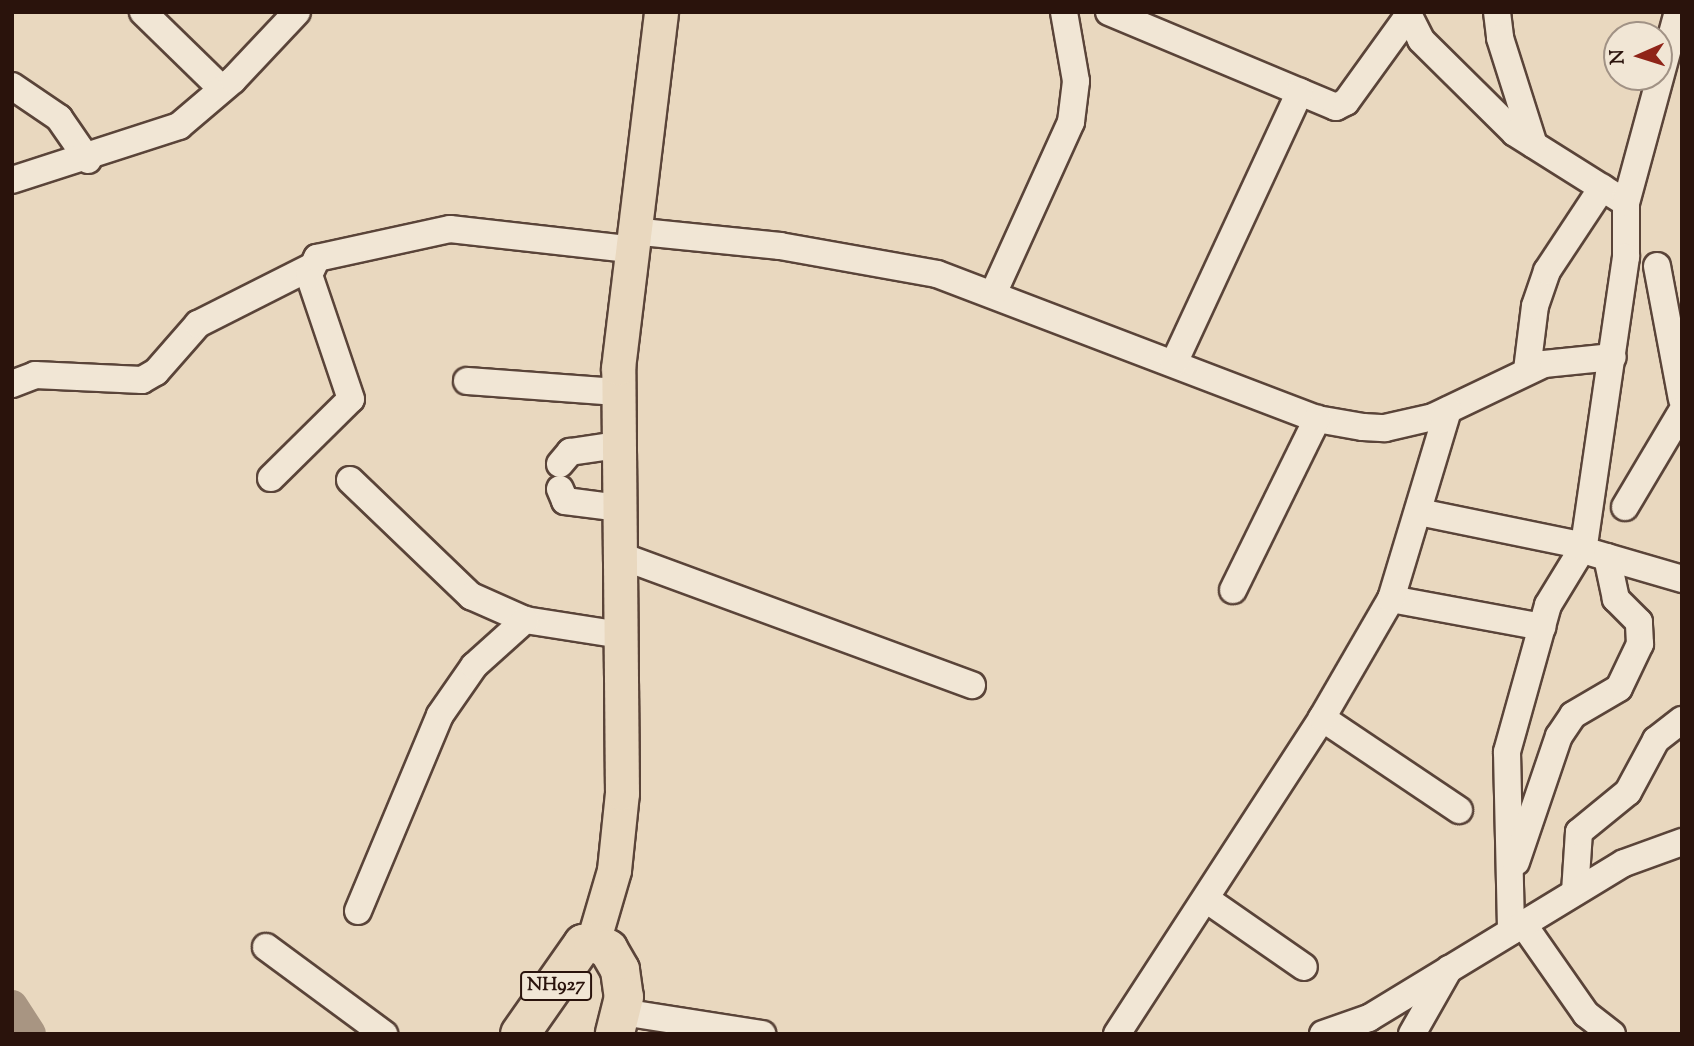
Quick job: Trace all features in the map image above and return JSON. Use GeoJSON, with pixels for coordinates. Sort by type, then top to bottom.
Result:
{"type":"FeatureCollection","features":[{"type":"Feature","properties":{"kind":"highway","name":"NH927"},"geometry":{"type":"LineString","coordinates":[[520,1034],[583,944],[593,942],[608,949],[620,970],[618,1023]]}},
{"type":"Feature","properties":{"kind":"main road"},"geometry":{"type":"LineString","coordinates":[[593,942],[614,870],[622,793],[618,392],[631,240],[661,12]]}},
{"type":"Feature","properties":{"kind":"street"},"geometry":{"type":"LineString","coordinates":[[143,12],[222,89]]}},
{"type":"Feature","properties":{"kind":"street"},"geometry":{"type":"LineString","coordinates":[[12,180],[88,160],[179,126],[222,89],[297,12]]}},
{"type":"Feature","properties":{"kind":"street"},"geometry":{"type":"LineString","coordinates":[[993,294],[1071,122],[1076,81],[1064,12]]}},
{"type":"Feature","properties":{"kind":"street"},"geometry":{"type":"LineString","coordinates":[[1110,12],[1342,107],[1407,14],[1421,40],[1534,145],[1626,203]]}},
{"type":"Feature","properties":{"kind":"street"},"geometry":{"type":"LineString","coordinates":[[1497,12],[1500,38],[1534,145]]}},
{"type":"Feature","properties":{"kind":"street"},"geometry":{"type":"LineString","coordinates":[[1612,1034],[1586,1014],[1517,928],[1510,880],[1507,752],[1548,605],[1591,551],[1626,257],[1626,203],[1679,16]]}},
{"type":"Feature","properties":{"kind":"street"},"geometry":{"type":"LineString","coordinates":[[12,86],[59,118],[88,160]]}},
{"type":"Feature","properties":{"kind":"street"},"geometry":{"type":"LineString","coordinates":[[1174,363],[1300,92]]}},
{"type":"Feature","properties":{"kind":"street"},"geometry":{"type":"LineString","coordinates":[[1527,370],[1535,306],[1547,271],[1602,188]]}},
{"type":"Feature","properties":{"kind":"street"},"geometry":{"type":"LineString","coordinates":[[12,384],[35,375],[142,380],[156,372],[198,324],[309,268],[317,258],[450,229],[631,240],[874,261],[937,274],[1317,419],[1385,428],[1448,410],[1527,370],[1613,356]]}},
{"type":"Feature","properties":{"kind":"street"},"geometry":{"type":"LineString","coordinates":[[1626,257],[1669,270],[1682,399]]}},
{"type":"Feature","properties":{"kind":"street"},"geometry":{"type":"LineString","coordinates":[[271,478],[351,399],[309,268]]}},
{"type":"Feature","properties":{"kind":"street"},"geometry":{"type":"LineString","coordinates":[[467,381],[618,392]]}},
{"type":"Feature","properties":{"kind":"street"},"geometry":{"type":"LineString","coordinates":[[1117,1034],[1322,718],[1391,599],[1448,410]]}},
{"type":"Feature","properties":{"kind":"street"},"geometry":{"type":"LineString","coordinates":[[1625,507],[1682,411]]}},
{"type":"Feature","properties":{"kind":"street"},"geometry":{"type":"LineString","coordinates":[[1233,590],[1317,419]]}},
{"type":"Feature","properties":{"kind":"street"},"geometry":{"type":"LineString","coordinates":[[618,445],[570,452],[560,476],[565,501],[619,508]]}},
{"type":"Feature","properties":{"kind":"street"},"geometry":{"type":"LineString","coordinates":[[350,480],[453,583],[524,620],[621,635]]}},
{"type":"Feature","properties":{"kind":"street"},"geometry":{"type":"LineString","coordinates":[[1419,512],[1591,551],[1682,579]]}},
{"type":"Feature","properties":{"kind":"street"},"geometry":{"type":"LineString","coordinates":[[1510,880],[1559,736],[1573,715],[1619,688],[1640,644],[1639,622],[1613,592],[1591,551]]}},
{"type":"Feature","properties":{"kind":"street"},"geometry":{"type":"LineString","coordinates":[[621,556],[972,685]]}},
{"type":"Feature","properties":{"kind":"street"},"geometry":{"type":"LineString","coordinates":[[1391,599],[1542,626]]}},
{"type":"Feature","properties":{"kind":"street"},"geometry":{"type":"LineString","coordinates":[[358,911],[440,715],[474,666],[524,620]]}},
{"type":"Feature","properties":{"kind":"street"},"geometry":{"type":"LineString","coordinates":[[1322,718],[1459,810]]}},
{"type":"Feature","properties":{"kind":"street"},"geometry":{"type":"LineString","coordinates":[[1575,892],[1579,832],[1628,792],[1656,740],[1682,720]]}},
{"type":"Feature","properties":{"kind":"street"},"geometry":{"type":"LineString","coordinates":[[1323,1034],[1369,1018],[1623,863],[1682,842]]}},
{"type":"Feature","properties":{"kind":"street"},"geometry":{"type":"LineString","coordinates":[[1206,899],[1304,967]]}},
{"type":"Feature","properties":{"kind":"street"},"geometry":{"type":"LineString","coordinates":[[266,947],[384,1034]]}},
{"type":"Feature","properties":{"kind":"street"},"geometry":{"type":"LineString","coordinates":[[1412,1034],[1449,969]]}},
{"type":"Feature","properties":{"kind":"street"},"geometry":{"type":"LineString","coordinates":[[618,1023],[752,1033]]}},
{"type":"Feature","properties":{"kind":"waterway"},"geometry":{"type":"LineString","coordinates":[[12,1006],[30,1034]]}}]}
